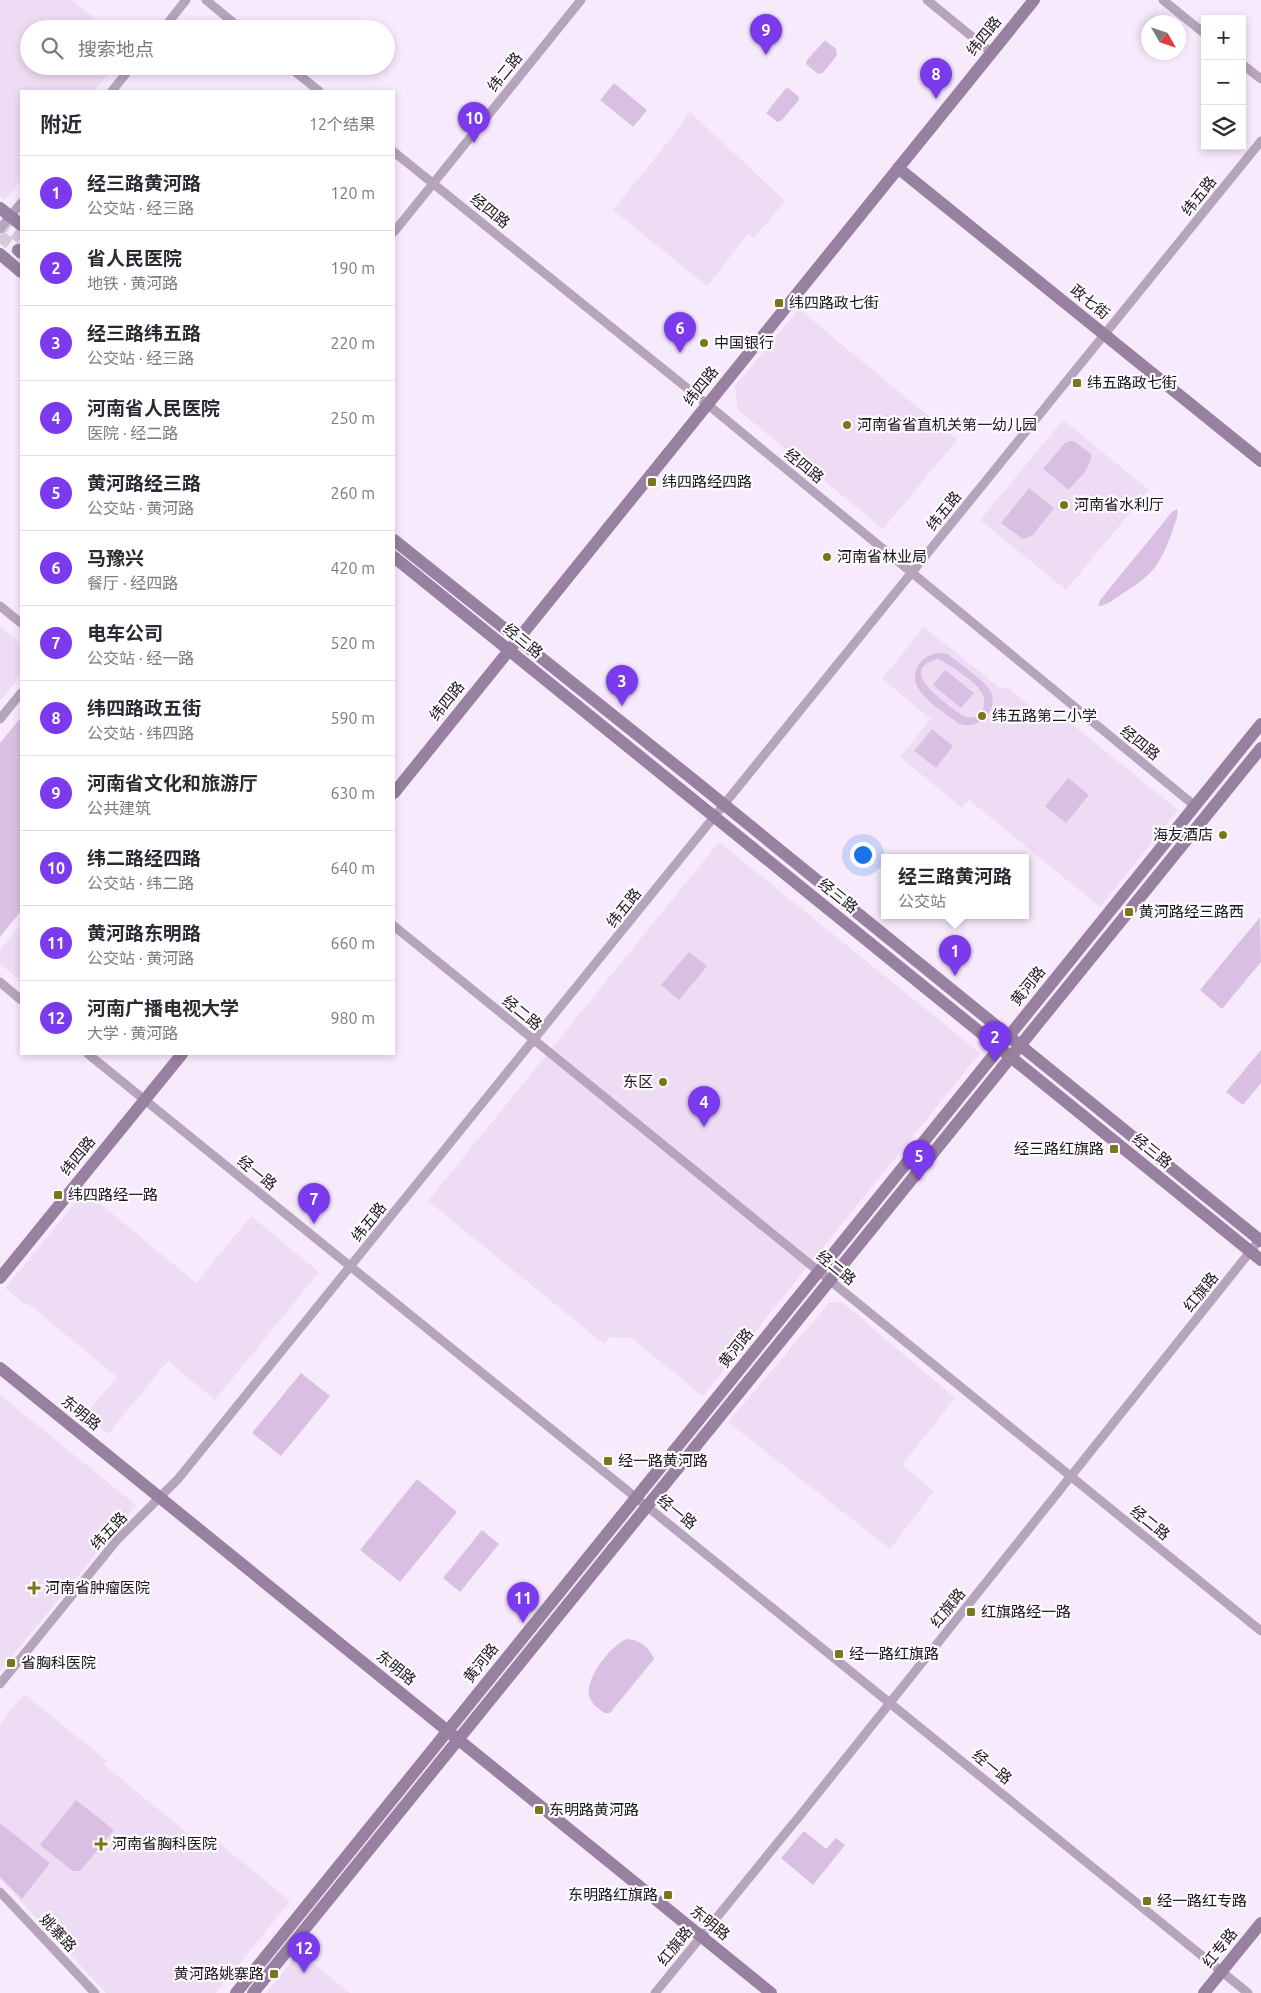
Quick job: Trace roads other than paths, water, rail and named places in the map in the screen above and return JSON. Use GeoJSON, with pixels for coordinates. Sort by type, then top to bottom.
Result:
{"type":"FeatureCollection","features":[{"type":"Feature","properties":{"kind":"main road","name":"纬四路"},"geometry":{"type":"LineString","coordinates":[[395,792],[1034,0]]}},
{"type":"Feature","properties":{"kind":"main road","name":"政七街"},"geometry":{"type":"LineString","coordinates":[[898,168],[1261,461]]}},
{"type":"Feature","properties":{"kind":"main road"},"geometry":{"type":"LineString","coordinates":[[0,208],[20,224]]}},
{"type":"Feature","properties":{"kind":"main road"},"geometry":{"type":"LineString","coordinates":[[0,254],[20,271]]}},
{"type":"Feature","properties":{"kind":"main road","name":"经三路"},"geometry":{"type":"LineString","coordinates":[[395,541],[1261,1240]]}},
{"type":"Feature","properties":{"kind":"main road","name":"经三路"},"geometry":{"type":"LineString","coordinates":[[395,558],[1261,1260]]}},
{"type":"Feature","properties":{"kind":"main road","name":"黄河路"},"geometry":{"type":"LineString","coordinates":[[236,1993],[1261,724]]}},
{"type":"Feature","properties":{"kind":"main road","name":"黄河路"},"geometry":{"type":"LineString","coordinates":[[253,1993],[1261,748]]}},
{"type":"Feature","properties":{"kind":"main road","name":"纬四路"},"geometry":{"type":"LineString","coordinates":[[0,1278],[181,1055]]}},
{"type":"Feature","properties":{"kind":"main road","name":"东明路"},"geometry":{"type":"LineString","coordinates":[[0,1368],[771,1993]]}},
{"type":"Feature","properties":{"kind":"main road","name":"红专路"},"geometry":{"type":"LineString","coordinates":[[1204,1993],[1261,1923]]}},
{"type":"Feature","properties":{"kind":"street"},"geometry":{"type":"LineString","coordinates":[[170,20],[186,0]]}},
{"type":"Feature","properties":{"kind":"street"},"geometry":{"type":"LineString","coordinates":[[206,0],[231,20]]}},
{"type":"Feature","properties":{"kind":"street","name":"纬二路"},"geometry":{"type":"LineString","coordinates":[[395,231],[581,0]]}},
{"type":"Feature","properties":{"kind":"street"},"geometry":{"type":"LineString","coordinates":[[927,0],[992,53]]}},
{"type":"Feature","properties":{"kind":"street"},"geometry":{"type":"LineString","coordinates":[[1163,0],[1201,31]]}},
{"type":"Feature","properties":{"kind":"street"},"geometry":{"type":"LineString","coordinates":[[1246,67],[1261,79]]}},
{"type":"Feature","properties":{"kind":"street"},"geometry":{"type":"LineString","coordinates":[[113,90],[125,75]]}},
{"type":"Feature","properties":{"kind":"street"},"geometry":{"type":"LineString","coordinates":[[299,75],[318,90]]}},
{"type":"Feature","properties":{"kind":"street","name":"纬五路"},"geometry":{"type":"LineString","coordinates":[[0,1684],[117,1540],[178,1479],[1261,141]]}},
{"type":"Feature","properties":{"kind":"street","name":"经四路"},"geometry":{"type":"LineString","coordinates":[[395,153],[707,405],[1195,806]]}},
{"type":"Feature","properties":{"kind":"street"},"geometry":{"type":"LineString","coordinates":[[0,229],[20,204]]}},
{"type":"Feature","properties":{"kind":"street"},"geometry":{"type":"LineString","coordinates":[[0,606],[20,622]]}},
{"type":"Feature","properties":{"kind":"street"},"geometry":{"type":"LineString","coordinates":[[0,719],[20,694]]}},
{"type":"Feature","properties":{"kind":"street","name":"经二路"},"geometry":{"type":"LineString","coordinates":[[395,927],[1261,1631]]}},
{"type":"Feature","properties":{"kind":"street"},"geometry":{"type":"LineString","coordinates":[[0,982],[20,999]]}},
{"type":"Feature","properties":{"kind":"street","name":"经一路"},"geometry":{"type":"LineString","coordinates":[[89,1055],[1248,1993]]}},
{"type":"Feature","properties":{"kind":"street","name":"红旗路"},"geometry":{"type":"LineString","coordinates":[[655,1993],[1261,1240]]}},
{"type":"Feature","properties":{"kind":"street","name":"姚寨路"},"geometry":{"type":"LineString","coordinates":[[0,1892],[95,1993]]}},
{"type":"Feature","properties":{"kind":"tunnel"},"geometry":{"type":"LineString","coordinates":[[0,221],[20,237]]}},
{"type":"Feature","properties":{"kind":"tunnel"},"geometry":{"type":"LineString","coordinates":[[0,236],[18,250]]}},
{"type":"Feature","properties":{"kind":"place","name":"河南省文化和旅游厅"},"geometry":{"type":"Point","coordinates":[766,55]}},
{"type":"Feature","properties":{"kind":"place","name":"纬四路政五街"},"geometry":{"type":"Point","coordinates":[936,99]}},
{"type":"Feature","properties":{"kind":"place","name":"纬二路经四路"},"geometry":{"type":"Point","coordinates":[474,143]}},
{"type":"Feature","properties":{"kind":"place","name":"纬四路政七街"},"geometry":{"type":"Point","coordinates":[779,303]}},
{"type":"Feature","properties":{"kind":"place","name":"中国银行"},"geometry":{"type":"Point","coordinates":[704,343]}},
{"type":"Feature","properties":{"kind":"place","name":"马豫兴"},"geometry":{"type":"Point","coordinates":[680,353]}},
{"type":"Feature","properties":{"kind":"place","name":"纬五路政七街"},"geometry":{"type":"Point","coordinates":[1077,383]}},
{"type":"Feature","properties":{"kind":"place","name":"河南省省直机关第一幼儿园"},"geometry":{"type":"Point","coordinates":[847,425]}},
{"type":"Feature","properties":{"kind":"place","name":"纬四路经四路"},"geometry":{"type":"Point","coordinates":[652,482]}},
{"type":"Feature","properties":{"kind":"place","name":"河南省水利厅"},"geometry":{"type":"Point","coordinates":[1064,505]}},
{"type":"Feature","properties":{"kind":"place","name":"河南省林业局"},"geometry":{"type":"Point","coordinates":[827,557]}},
{"type":"Feature","properties":{"kind":"place","name":"经三路纬五路"},"geometry":{"type":"Point","coordinates":[622,706]}},
{"type":"Feature","properties":{"kind":"place","name":"纬五路第二小学"},"geometry":{"type":"Point","coordinates":[982,716]}},
{"type":"Feature","properties":{"kind":"place","name":"海友酒店"},"geometry":{"type":"Point","coordinates":[1223,835]}},
{"type":"Feature","properties":{"kind":"place","name":"黄河路经三路西"},"geometry":{"type":"Point","coordinates":[1129,912]}},
{"type":"Feature","properties":{"kind":"place","name":"经三路黄河路"},"geometry":{"type":"Point","coordinates":[955,976]}},
{"type":"Feature","properties":{"kind":"place","name":"省人民医院"},"geometry":{"type":"Point","coordinates":[995,1062]}},
{"type":"Feature","properties":{"kind":"place","name":"东区"},"geometry":{"type":"Point","coordinates":[663,1082]}},
{"type":"Feature","properties":{"kind":"place","name":"河南省人民医院"},"geometry":{"type":"Point","coordinates":[704,1127]}},
{"type":"Feature","properties":{"kind":"place","name":"经三路红旗路"},"geometry":{"type":"Point","coordinates":[1114,1149]}},
{"type":"Feature","properties":{"kind":"place","name":"黄河路经三路"},"geometry":{"type":"Point","coordinates":[919,1181]}},
{"type":"Feature","properties":{"kind":"place","name":"纬四路经一路"},"geometry":{"type":"Point","coordinates":[58,1195]}},
{"type":"Feature","properties":{"kind":"place","name":"电车公司"},"geometry":{"type":"Point","coordinates":[314,1224]}},
{"type":"Feature","properties":{"kind":"place","name":"经一路黄河路"},"geometry":{"type":"Point","coordinates":[608,1461]}},
{"type":"Feature","properties":{"kind":"place","name":"河南省肿瘤医院"},"geometry":{"type":"Point","coordinates":[34,1588]}},
{"type":"Feature","properties":{"kind":"place","name":"红旗路经一路"},"geometry":{"type":"Point","coordinates":[971,1612]}},
{"type":"Feature","properties":{"kind":"place","name":"黄河路东明路"},"geometry":{"type":"Point","coordinates":[523,1623]}},
{"type":"Feature","properties":{"kind":"place","name":"经一路红旗路"},"geometry":{"type":"Point","coordinates":[839,1654]}},
{"type":"Feature","properties":{"kind":"place","name":"省胸科医院"},"geometry":{"type":"Point","coordinates":[11,1663]}},
{"type":"Feature","properties":{"kind":"place","name":"东明路黄河路"},"geometry":{"type":"Point","coordinates":[539,1810]}},
{"type":"Feature","properties":{"kind":"place","name":"河南省胸科医院"},"geometry":{"type":"Point","coordinates":[101,1844]}},
{"type":"Feature","properties":{"kind":"place","name":"东明路红旗路"},"geometry":{"type":"Point","coordinates":[668,1895]}},
{"type":"Feature","properties":{"kind":"place","name":"经一路红专路"},"geometry":{"type":"Point","coordinates":[1147,1901]}},
{"type":"Feature","properties":{"kind":"place","name":"河南广播电视大学"},"geometry":{"type":"Point","coordinates":[304,1973]}},
{"type":"Feature","properties":{"kind":"place","name":"黄河路姚寨路"},"geometry":{"type":"Point","coordinates":[274,1974]}}]}
